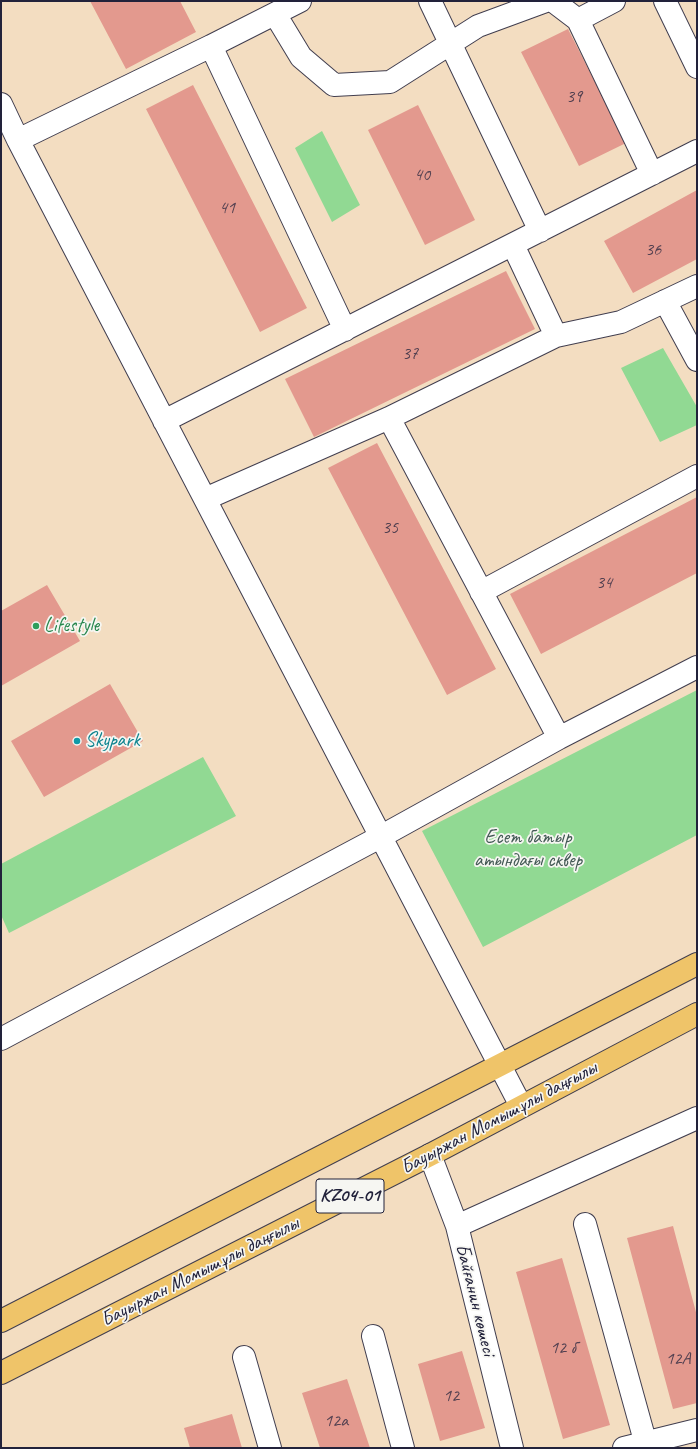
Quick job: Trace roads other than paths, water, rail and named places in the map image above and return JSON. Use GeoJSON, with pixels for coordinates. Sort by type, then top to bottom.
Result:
{"type":"FeatureCollection","features":[{"type":"Feature","properties":{"kind":"main road","name":"KZ04-01"},"geometry":{"type":"LineString","coordinates":[[1,1321],[697,964]]}},
{"type":"Feature","properties":{"kind":"main road","name":"Бауыржан Момышұлы даңғылы"},"geometry":{"type":"LineString","coordinates":[[1,1373],[430,1155],[697,1014]]}},
{"type":"Feature","properties":{"kind":"street"},"geometry":{"type":"LineString","coordinates":[[18,140],[300,1]]}},
{"type":"Feature","properties":{"kind":"street"},"geometry":{"type":"LineString","coordinates":[[430,1],[540,231]]}},
{"type":"Feature","properties":{"kind":"street"},"geometry":{"type":"LineString","coordinates":[[275,14],[302,57],[334,85],[390,82],[478,26],[546,1]]}},
{"type":"Feature","properties":{"kind":"street"},"geometry":{"type":"LineString","coordinates":[[553,1],[578,20],[652,174]]}},
{"type":"Feature","properties":{"kind":"street"},"geometry":{"type":"LineString","coordinates":[[578,20],[614,1]]}},
{"type":"Feature","properties":{"kind":"street"},"geometry":{"type":"LineString","coordinates":[[666,1],[697,67]]}},
{"type":"Feature","properties":{"kind":"street"},"geometry":{"type":"LineString","coordinates":[[211,46],[345,330]]}},
{"type":"Feature","properties":{"kind":"street"},"geometry":{"type":"LineString","coordinates":[[1,104],[18,140],[164,422],[521,1106]]}},
{"type":"Feature","properties":{"kind":"street"},"geometry":{"type":"LineString","coordinates":[[164,422],[697,151]]}},
{"type":"Feature","properties":{"kind":"street"},"geometry":{"type":"LineString","coordinates":[[513,245],[556,336]]}},
{"type":"Feature","properties":{"kind":"street"},"geometry":{"type":"LineString","coordinates":[[205,499],[389,418],[556,336],[621,322],[697,286]]}},
{"type":"Feature","properties":{"kind":"street"},"geometry":{"type":"LineString","coordinates":[[665,301],[697,360]]}},
{"type":"Feature","properties":{"kind":"street"},"geometry":{"type":"LineString","coordinates":[[389,418],[559,738]]}},
{"type":"Feature","properties":{"kind":"street"},"geometry":{"type":"LineString","coordinates":[[481,592],[697,476]]}},
{"type":"Feature","properties":{"kind":"street"},"geometry":{"type":"LineString","coordinates":[[1,1039],[380,837],[559,738],[697,667]]}},
{"type":"Feature","properties":{"kind":"street"},"geometry":{"type":"LineString","coordinates":[[457,1226],[697,1118]]}},
{"type":"Feature","properties":{"kind":"street","name":"Байғанин көшесі"},"geometry":{"type":"LineString","coordinates":[[430,1155],[457,1226],[512,1448]]}},
{"type":"Feature","properties":{"kind":"street"},"geometry":{"type":"LineString","coordinates":[[585,1224],[646,1445]]}},
{"type":"Feature","properties":{"kind":"street"},"geometry":{"type":"LineString","coordinates":[[372,1336],[403,1448]]}},
{"type":"Feature","properties":{"kind":"street"},"geometry":{"type":"LineString","coordinates":[[244,1357],[270,1448]]}},
{"type":"Feature","properties":{"kind":"street"},"geometry":{"type":"LineString","coordinates":[[624,1448],[646,1445],[697,1430]]}},
{"type":"Feature","properties":{"kind":"place","name":"Lifestyle"},"geometry":{"type":"Point","coordinates":[36,626]}},
{"type":"Feature","properties":{"kind":"place","name":"Skypark"},"geometry":{"type":"Point","coordinates":[77,741]}},
{"type":"Feature","properties":{"kind":"park label","name":"Есет батыр атындағы сквер"},"geometry":{"type":"Point","coordinates":[528,850]}}]}
